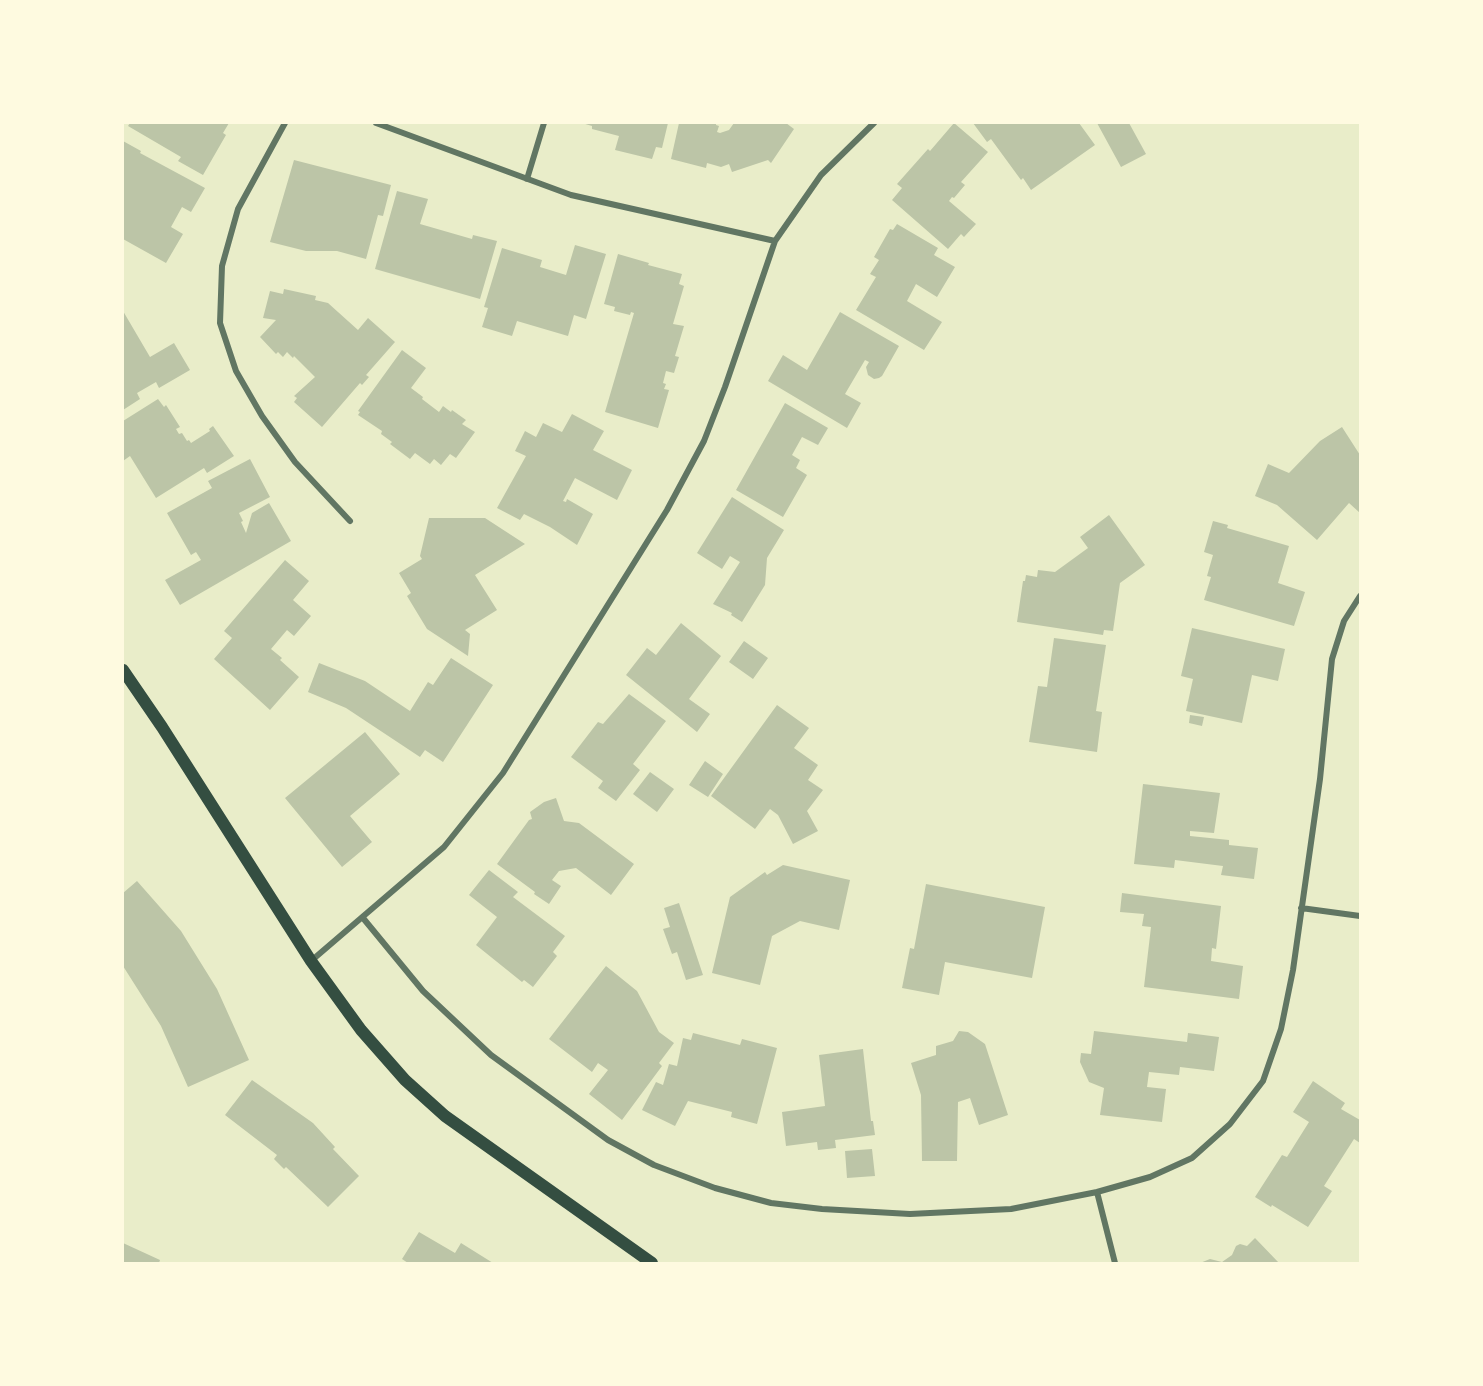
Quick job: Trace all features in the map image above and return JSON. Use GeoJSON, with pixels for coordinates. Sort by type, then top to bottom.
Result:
{"type":"FeatureCollection","features":[{"type":"Feature","properties":{"kind":"main road"},"geometry":{"type":"LineString","coordinates":[[123,670],[162,727],[311,962],[361,1030],[405,1080],[445,1116],[652,1263]]}},
{"type":"Feature","properties":{"kind":"street"},"geometry":{"type":"LineString","coordinates":[[285,123],[238,209],[222,266],[220,322],[236,371],[262,416],[295,462],[350,521]]}},
{"type":"Feature","properties":{"kind":"street"},"geometry":{"type":"LineString","coordinates":[[376,123],[571,195],[775,241]]}},
{"type":"Feature","properties":{"kind":"street"},"geometry":{"type":"LineString","coordinates":[[527,179],[544,123]]}},
{"type":"Feature","properties":{"kind":"street"},"geometry":{"type":"LineString","coordinates":[[311,962],[444,847],[503,772],[667,510],[708,431],[775,241],[821,175],[874,123]]}},
{"type":"Feature","properties":{"kind":"street"},"geometry":{"type":"LineString","coordinates":[[363,918],[423,991],[491,1055],[608,1140],[654,1165],[715,1188],[771,1203],[822,1209],[910,1214],[1011,1209],[1097,1192],[1150,1176],[1192,1158],[1230,1124],[1263,1081],[1281,1029],[1293,970],[1320,779],[1332,659],[1344,621],[1360,596]]}},
{"type":"Feature","properties":{"kind":"street"},"geometry":{"type":"LineString","coordinates":[[1301,908],[1360,916]]}},
{"type":"Feature","properties":{"kind":"street"},"geometry":{"type":"LineString","coordinates":[[1097,1192],[1115,1263]]}},
{"type":"Feature","properties":{"kind":"building"},"geometry":{"type":"Polygon","coordinates":[[[130,123],[229,123],[223,133],[226,135],[203,175],[178,161],[181,157],[128,126],[130,123]]]}},
{"type":"Feature","properties":{"kind":"building"},"geometry":{"type":"Polygon","coordinates":[[[582,123],[668,123],[662,148],[656,147],[652,159],[615,150],[619,136],[592,129],[592,126],[582,123]]]}},
{"type":"Feature","properties":{"kind":"building"},"geometry":{"type":"Polygon","coordinates":[[[679,123],[716,123],[719,126],[717,132],[720,133],[729,130],[734,123],[786,123],[794,129],[771,163],[768,160],[732,172],[729,164],[721,167],[707,163],[706,168],[671,159],[679,123]]]}},
{"type":"Feature","properties":{"kind":"building"},"geometry":{"type":"Polygon","coordinates":[[[954,123],[988,152],[961,182],[965,185],[949,201],[976,224],[964,237],[961,234],[948,249],[892,200],[902,188],[897,184],[954,123]]]}},
{"type":"Feature","properties":{"kind":"building"},"geometry":{"type":"Polygon","coordinates":[[[973,123],[1079,123],[1095,145],[1031,190],[991,139],[987,142],[973,123]]]}},
{"type":"Feature","properties":{"kind":"building"},"geometry":{"type":"Polygon","coordinates":[[[1097,123],[1129,123],[1146,154],[1121,167],[1097,123]]]}},
{"type":"Feature","properties":{"kind":"building"},"geometry":{"type":"Polygon","coordinates":[[[123,141],[141,151],[140,153],[205,188],[191,212],[182,207],[171,227],[183,234],[166,263],[123,239],[123,141]]]}},
{"type":"Feature","properties":{"kind":"building"},"geometry":{"type":"Polygon","coordinates":[[[294,160],[391,185],[383,216],[378,215],[366,259],[337,251],[306,251],[270,242],[294,160]]]}},
{"type":"Feature","properties":{"kind":"building"},"geometry":{"type":"Polygon","coordinates":[[[397,191],[428,199],[420,224],[472,239],[473,235],[497,241],[480,299],[375,269],[397,191]]]}},
{"type":"Feature","properties":{"kind":"building"},"geometry":{"type":"Polygon","coordinates":[[[897,224],[938,248],[934,255],[955,267],[937,297],[916,284],[907,301],[942,322],[924,350],[856,310],[876,277],[870,274],[879,260],[874,257],[890,229],[893,230],[897,224]]]}},
{"type":"Feature","properties":{"kind":"building"},"geometry":{"type":"Polygon","coordinates":[[[575,245],[606,254],[586,319],[574,315],[568,336],[517,321],[512,336],[482,327],[488,308],[484,307],[502,248],[542,260],[540,267],[566,275],[575,245]]]}},
{"type":"Feature","properties":{"kind":"building"},"geometry":{"type":"Polygon","coordinates":[[[618,254],[682,274],[679,284],[684,286],[673,324],[684,326],[675,356],[679,357],[674,373],[666,371],[663,383],[666,384],[664,389],[669,390],[658,428],[605,412],[634,313],[631,312],[630,315],[614,311],[615,307],[604,304],[618,254]]]}},
{"type":"Feature","properties":{"kind":"building"},"geometry":{"type":"Polygon","coordinates":[[[284,289],[316,296],[315,300],[328,303],[358,330],[368,318],[395,342],[366,375],[369,377],[362,385],[360,383],[322,427],[294,402],[297,398],[294,396],[315,377],[294,356],[293,358],[287,352],[283,357],[278,352],[276,354],[260,337],[276,320],[263,318],[270,291],[283,294],[284,289]]]}},
{"type":"Feature","properties":{"kind":"building"},"geometry":{"type":"Polygon","coordinates":[[[123,311],[150,357],[174,343],[190,370],[159,388],[156,382],[137,393],[140,399],[123,410],[123,311]]]}},
{"type":"Feature","properties":{"kind":"building"},"geometry":{"type":"Polygon","coordinates":[[[840,312],[899,346],[879,378],[874,379],[868,375],[866,367],[869,362],[865,360],[845,394],[861,403],[847,428],[768,381],[783,355],[807,370],[840,312]]]}},
{"type":"Feature","properties":{"kind":"building"},"geometry":{"type":"Polygon","coordinates":[[[402,350],[426,368],[411,388],[439,412],[443,406],[451,412],[452,410],[466,420],[462,424],[475,432],[456,458],[450,454],[441,465],[434,459],[430,464],[415,453],[410,459],[390,444],[392,442],[381,434],[382,431],[358,415],[360,412],[358,411],[402,350]]]}},
{"type":"Feature","properties":{"kind":"building"},"geometry":{"type":"Polygon","coordinates":[[[158,399],[164,407],[166,405],[180,427],[176,429],[187,441],[191,443],[210,431],[209,429],[213,426],[234,456],[207,473],[204,468],[156,498],[130,456],[123,461],[123,421],[158,399]]]}},
{"type":"Feature","properties":{"kind":"building"},"geometry":{"type":"Polygon","coordinates":[[[785,403],[828,428],[818,445],[802,437],[792,455],[800,460],[796,468],[807,475],[783,517],[736,490],[785,403]]]}},
{"type":"Feature","properties":{"kind":"building"},"geometry":{"type":"Polygon","coordinates":[[[572,414],[604,431],[593,450],[632,470],[617,500],[575,478],[563,501],[566,502],[567,499],[593,514],[577,545],[550,527],[524,514],[520,520],[497,508],[526,456],[515,451],[525,431],[536,437],[543,423],[562,432],[572,414]]]}},
{"type":"Feature","properties":{"kind":"building"},"geometry":{"type":"Polygon","coordinates":[[[1342,427],[1360,455],[1360,513],[1349,503],[1317,540],[1277,505],[1255,496],[1268,464],[1289,473],[1320,441],[1342,427]]]}},
{"type":"Feature","properties":{"kind":"building"},"geometry":{"type":"Polygon","coordinates":[[[250,459],[270,497],[239,513],[246,533],[252,513],[269,503],[291,541],[180,605],[165,580],[201,560],[196,552],[191,555],[167,513],[212,488],[208,481],[250,459]]]}},
{"type":"Feature","properties":{"kind":"building"},"geometry":{"type":"Polygon","coordinates":[[[732,497],[784,530],[767,558],[765,585],[742,622],[731,615],[732,613],[713,604],[740,562],[730,556],[722,569],[697,553],[732,497]]]}},
{"type":"Feature","properties":{"kind":"building"},"geometry":{"type":"Polygon","coordinates":[[[1109,515],[1145,565],[1120,583],[1113,631],[1104,630],[1103,635],[1017,622],[1023,581],[1026,575],[1037,577],[1038,570],[1055,572],[1088,548],[1080,537],[1109,515]]]}},
{"type":"Feature","properties":{"kind":"building"},"geometry":{"type":"Polygon","coordinates":[[[429,518],[485,518],[525,544],[475,575],[497,610],[465,630],[470,634],[468,656],[427,629],[407,596],[411,593],[399,573],[422,559],[420,556],[429,518]]]}},
{"type":"Feature","properties":{"kind":"building"},"geometry":{"type":"Polygon","coordinates":[[[1213,521],[1228,525],[1227,528],[1289,546],[1278,583],[1305,592],[1294,626],[1204,600],[1211,577],[1207,576],[1213,555],[1204,552],[1213,521]]]}},
{"type":"Feature","properties":{"kind":"building"},"geometry":{"type":"Polygon","coordinates":[[[285,560],[309,581],[293,600],[311,616],[294,636],[287,630],[271,649],[299,677],[270,710],[214,659],[232,638],[224,631],[285,560]]]}},
{"type":"Feature","properties":{"kind":"building"},"geometry":{"type":"Polygon","coordinates":[[[681,623],[721,656],[689,699],[710,714],[697,732],[626,675],[647,648],[656,655],[681,623]]]}},
{"type":"Feature","properties":{"kind":"building"},"geometry":{"type":"Polygon","coordinates":[[[1192,628],[1285,649],[1278,681],[1252,675],[1242,723],[1186,711],[1193,679],[1181,676],[1192,628]]]}},
{"type":"Feature","properties":{"kind":"building"},"geometry":{"type":"Polygon","coordinates":[[[1054,638],[1106,645],[1096,711],[1102,712],[1097,752],[1029,742],[1038,686],[1047,687],[1054,638]]]}},
{"type":"Feature","properties":{"kind":"building"},"geometry":{"type":"Polygon","coordinates":[[[744,641],[768,658],[753,679],[729,662],[744,641]]]}},
{"type":"Feature","properties":{"kind":"building"},"geometry":{"type":"Polygon","coordinates":[[[451,658],[493,685],[443,762],[425,750],[420,757],[346,708],[308,692],[319,663],[365,681],[410,711],[428,682],[433,685],[451,658]]]}},
{"type":"Feature","properties":{"kind":"building"},"geometry":{"type":"Polygon","coordinates":[[[629,694],[666,721],[633,764],[640,770],[616,801],[598,788],[603,781],[571,757],[598,722],[603,724],[629,694]]]}},
{"type":"Feature","properties":{"kind":"building"},"geometry":{"type":"Polygon","coordinates":[[[777,705],[809,728],[794,748],[818,765],[808,780],[823,790],[807,811],[818,831],[793,844],[778,815],[770,809],[755,829],[711,796],[777,705]]]}},
{"type":"Feature","properties":{"kind":"building"},"geometry":{"type":"Polygon","coordinates":[[[1190,715],[1204,717],[1202,726],[1189,723],[1190,715]]]}},
{"type":"Feature","properties":{"kind":"building"},"geometry":{"type":"Polygon","coordinates":[[[365,732],[400,774],[350,816],[372,842],[342,867],[285,798],[365,732]]]}},
{"type":"Feature","properties":{"kind":"building"},"geometry":{"type":"Polygon","coordinates":[[[705,761],[723,774],[708,797],[689,785],[705,761]]]}},
{"type":"Feature","properties":{"kind":"building"},"geometry":{"type":"Polygon","coordinates":[[[650,772],[674,789],[657,812],[633,794],[650,772]]]}},
{"type":"Feature","properties":{"kind":"building"},"geometry":{"type":"Polygon","coordinates":[[[1143,784],[1220,793],[1214,833],[1190,831],[1190,836],[1229,840],[1229,845],[1258,848],[1254,879],[1221,875],[1223,866],[1175,860],[1174,868],[1134,864],[1143,784]]]}},
{"type":"Feature","properties":{"kind":"building"},"geometry":{"type":"Polygon","coordinates":[[[556,798],[564,821],[579,823],[634,864],[611,895],[576,868],[559,871],[552,880],[561,886],[549,904],[497,864],[532,819],[530,812],[544,802],[556,798]]]}},
{"type":"Feature","properties":{"kind":"building"},"geometry":{"type":"Polygon","coordinates":[[[783,865],[850,880],[839,930],[800,921],[772,936],[760,985],[712,973],[730,897],[765,872],[767,875],[783,865]]]}},
{"type":"Feature","properties":{"kind":"building"},"geometry":{"type":"Polygon","coordinates":[[[489,870],[518,892],[513,897],[565,936],[553,952],[557,956],[533,987],[524,980],[522,982],[476,945],[497,917],[469,895],[489,870]]]}},
{"type":"Feature","properties":{"kind":"building"},"geometry":{"type":"Polygon","coordinates":[[[137,881],[181,931],[217,989],[249,1060],[188,1087],[161,1026],[123,966],[123,893],[137,881]]]}},
{"type":"Feature","properties":{"kind":"building"},"geometry":{"type":"Polygon","coordinates":[[[926,884],[1045,907],[1032,978],[945,962],[939,995],[902,988],[910,948],[914,949],[926,884]]]}},
{"type":"Feature","properties":{"kind":"building"},"geometry":{"type":"Polygon","coordinates":[[[1122,893],[1221,906],[1216,949],[1212,948],[1211,961],[1243,966],[1239,999],[1144,987],[1151,927],[1142,926],[1144,914],[1120,912],[1122,893]]]}},
{"type":"Feature","properties":{"kind":"building"},"geometry":{"type":"Polygon","coordinates":[[[679,903],[703,975],[686,980],[677,952],[672,954],[663,929],[670,927],[664,908],[679,903]]]}},
{"type":"Feature","properties":{"kind":"building"},"geometry":{"type":"Polygon","coordinates":[[[606,966],[637,991],[659,1032],[674,1043],[659,1063],[662,1066],[622,1120],[589,1094],[608,1070],[598,1063],[592,1072],[549,1039],[606,966]]]}},
{"type":"Feature","properties":{"kind":"building"},"geometry":{"type":"Polygon","coordinates":[[[959,1031],[968,1032],[985,1044],[1008,1115],[979,1125],[970,1098],[958,1102],[957,1161],[922,1161],[921,1095],[911,1063],[936,1055],[936,1046],[953,1041],[959,1031]]]}},
{"type":"Feature","properties":{"kind":"building"},"geometry":{"type":"Polygon","coordinates":[[[1094,1031],[1187,1042],[1188,1033],[1219,1037],[1214,1071],[1180,1067],[1179,1075],[1149,1072],[1147,1087],[1166,1089],[1162,1122],[1100,1115],[1104,1088],[1089,1082],[1080,1062],[1081,1053],[1091,1054],[1094,1031]]]}},
{"type":"Feature","properties":{"kind":"building"},"geometry":{"type":"Polygon","coordinates":[[[693,1033],[740,1045],[742,1039],[777,1048],[757,1124],[731,1117],[732,1112],[688,1101],[675,1126],[642,1110],[656,1082],[663,1085],[669,1064],[677,1066],[683,1038],[691,1040],[693,1033]]]}},
{"type":"Feature","properties":{"kind":"building"},"geometry":{"type":"Polygon","coordinates":[[[863,1049],[871,1121],[873,1121],[875,1135],[835,1140],[836,1148],[818,1150],[817,1142],[786,1146],[782,1112],[825,1106],[819,1055],[863,1049]]]}},
{"type":"Feature","properties":{"kind":"building"},"geometry":{"type":"Polygon","coordinates":[[[252,1080],[313,1123],[335,1147],[333,1149],[359,1176],[328,1207],[286,1167],[284,1169],[274,1159],[277,1155],[225,1115],[252,1080]]]}},
{"type":"Feature","properties":{"kind":"building"},"geometry":{"type":"Polygon","coordinates":[[[1313,1081],[1345,1103],[1341,1109],[1360,1120],[1360,1143],[1354,1139],[1324,1186],[1332,1191],[1308,1227],[1255,1197],[1282,1155],[1287,1157],[1309,1122],[1293,1112],[1313,1081]]]}},
{"type":"Feature","properties":{"kind":"building"},"geometry":{"type":"Polygon","coordinates":[[[872,1149],[875,1176],[847,1178],[845,1151],[872,1149]]]}},
{"type":"Feature","properties":{"kind":"building"},"geometry":{"type":"Polygon","coordinates":[[[419,1232],[455,1253],[461,1243],[493,1263],[408,1263],[402,1259],[419,1232]]]}},
{"type":"Feature","properties":{"kind":"building"},"geometry":{"type":"Polygon","coordinates":[[[1255,1238],[1279,1263],[1200,1263],[1210,1259],[1222,1262],[1232,1255],[1236,1246],[1240,1244],[1247,1246],[1255,1238]]]}},
{"type":"Feature","properties":{"kind":"building"},"geometry":{"type":"Polygon","coordinates":[[[123,1243],[160,1260],[159,1263],[123,1263],[123,1243]]]}}]}
